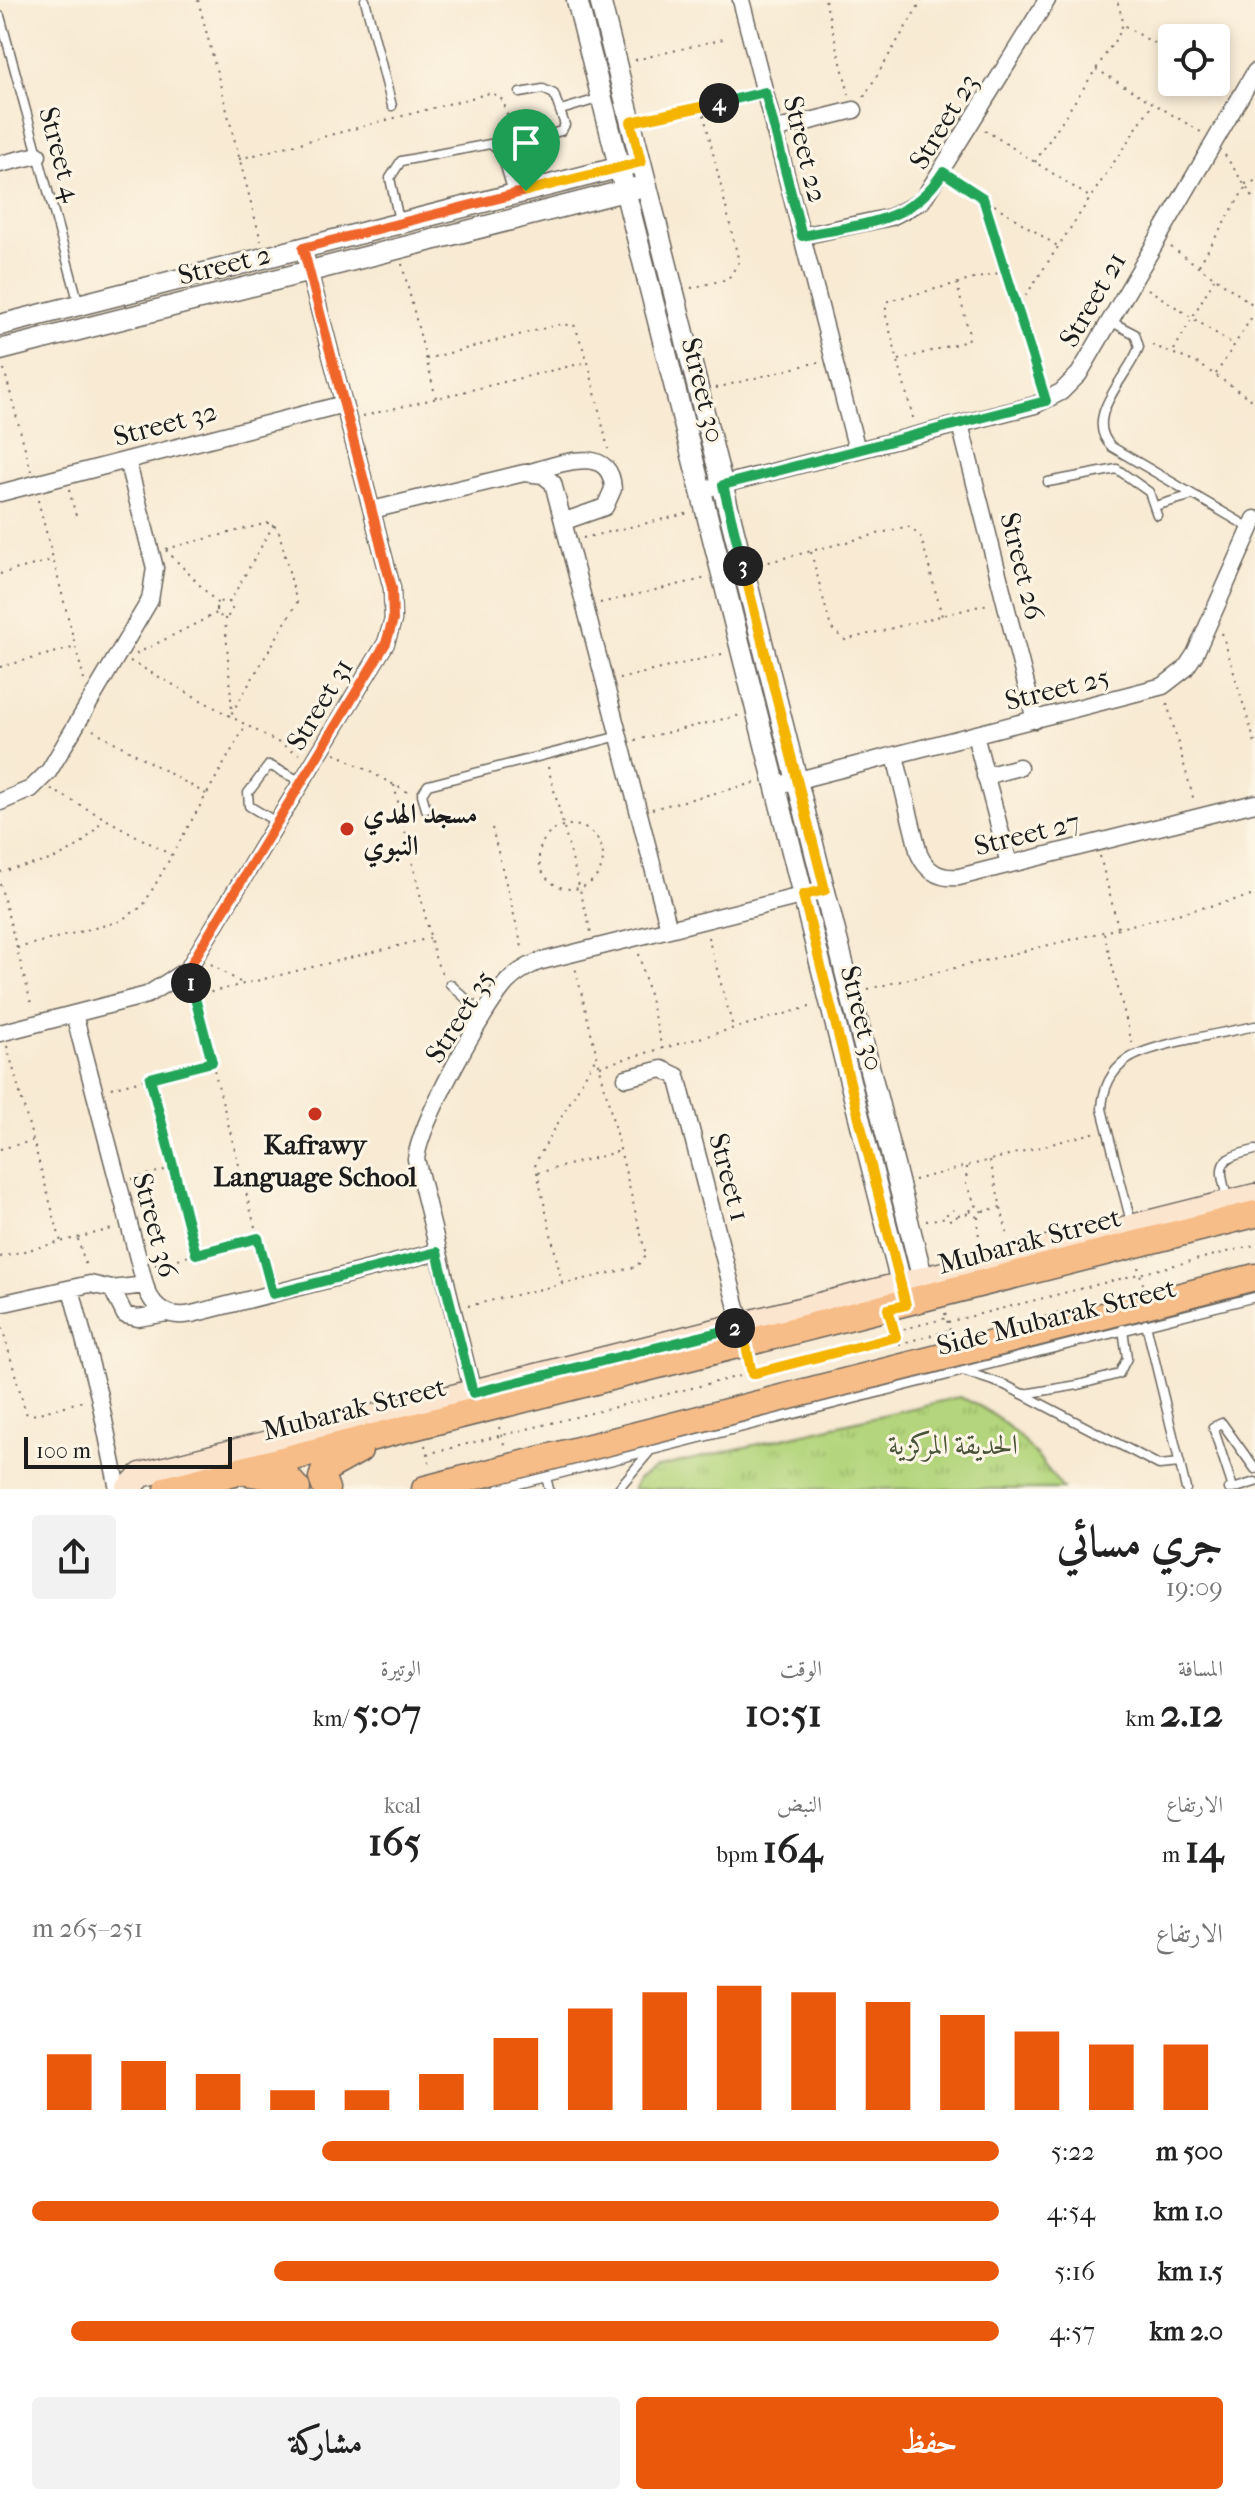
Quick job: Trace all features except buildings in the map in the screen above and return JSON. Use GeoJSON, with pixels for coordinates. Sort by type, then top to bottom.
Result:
{"type":"FeatureCollection","features":[{"type":"Feature","properties":{"kind":"main road"},"geometry":{"type":"LineString","coordinates":[[920,1305],[1002,1261],[1133,1237],[1229,1202],[1255,1196]]}},
{"type":"Feature","properties":{"kind":"main road","name":"Mubarak Street"},"geometry":{"type":"LineString","coordinates":[[168,1489],[413,1426],[483,1400],[744,1338],[920,1305],[1133,1237],[1255,1214]]}},
{"type":"Feature","properties":{"kind":"main road"},"geometry":{"type":"LineString","coordinates":[[430,1488],[504,1478],[719,1416],[757,1416],[902,1356],[953,1353],[1139,1316],[1255,1277]]}},
{"type":"Feature","properties":{"kind":"main road"},"geometry":{"type":"LineString","coordinates":[[128,1489],[141,1475],[483,1400]]}},
{"type":"Feature","properties":{"kind":"main road"},"geometry":{"type":"LineString","coordinates":[[326,1489],[322,1478],[328,1465],[413,1426]]}},
{"type":"Feature","properties":{"kind":"main road"},"geometry":{"type":"LineString","coordinates":[[237,1470],[288,1479],[297,1489]]}},
{"type":"Feature","properties":{"kind":"street","name":"Street 30"},"geometry":{"type":"LineString","coordinates":[[577,0],[830,1002],[920,1305]]}},
{"type":"Feature","properties":{"kind":"street","name":"Street 30"},"geometry":{"type":"LineString","coordinates":[[600,0],[909,1224],[920,1305]]}},
{"type":"Feature","properties":{"kind":"street","name":"Street 22"},"geometry":{"type":"LineString","coordinates":[[741,0],[857,450]]}},
{"type":"Feature","properties":{"kind":"street","name":"Street 23"},"geometry":{"type":"LineString","coordinates":[[802,236],[907,211],[928,194],[1047,0]]}},
{"type":"Feature","properties":{"kind":"street","name":"Street 21"},"geometry":{"type":"LineString","coordinates":[[703,500],[723,485],[1046,401],[1067,387],[1079,374],[1255,72]]}},
{"type":"Feature","properties":{"kind":"street"},"geometry":{"type":"LineString","coordinates":[[774,130],[854,110]]}},
{"type":"Feature","properties":{"kind":"street"},"geometry":{"type":"LineString","coordinates":[[0,164],[38,155]]}},
{"type":"Feature","properties":{"kind":"street","name":"Street 2"},"geometry":{"type":"LineString","coordinates":[[0,325],[641,162]]}},
{"type":"Feature","properties":{"kind":"street","name":"Street 2"},"geometry":{"type":"LineString","coordinates":[[2,358],[309,271],[647,186]]}},
{"type":"Feature","properties":{"kind":"street","name":"Street 31"},"geometry":{"type":"LineString","coordinates":[[2,1033],[147,995],[193,962],[386,643],[393,620],[392,588],[303,248]]}},
{"type":"Feature","properties":{"kind":"street","name":"Street 32"},"geometry":{"type":"LineString","coordinates":[[0,493],[127,460],[346,412]]}},
{"type":"Feature","properties":{"kind":"street","name":"Street 26"},"geometry":{"type":"LineString","coordinates":[[960,424],[1035,720]]}},
{"type":"Feature","properties":{"kind":"street"},"geometry":{"type":"LineString","coordinates":[[372,510],[585,458],[598,461],[608,470],[613,482],[609,502],[600,511],[565,521]]}},
{"type":"Feature","properties":{"kind":"street"},"geometry":{"type":"LineString","coordinates":[[0,802],[23,794],[39,782],[146,609],[154,589],[152,553],[127,460]]}},
{"type":"Feature","properties":{"kind":"street"},"geometry":{"type":"LineString","coordinates":[[524,473],[543,475],[553,483],[669,929]]}},
{"type":"Feature","properties":{"kind":"street","name":"Street 25"},"geometry":{"type":"LineString","coordinates":[[774,782],[797,780],[895,756],[1163,686],[1191,661],[1253,523]]}},
{"type":"Feature","properties":{"kind":"street"},"geometry":{"type":"LineString","coordinates":[[975,735],[1009,864]]}},
{"type":"Feature","properties":{"kind":"street","name":"Street 27"},"geometry":{"type":"LineString","coordinates":[[895,756],[919,854],[927,867],[939,875],[952,878],[1255,803]]}},
{"type":"Feature","properties":{"kind":"street"},"geometry":{"type":"LineString","coordinates":[[985,776],[1019,767]]}},
{"type":"Feature","properties":{"kind":"street","name":"Street 35"},"geometry":{"type":"LineString","coordinates":[[483,1400],[452,1310],[417,1172],[417,1145],[429,1113],[505,984],[527,967],[825,890]]}},
{"type":"Feature","properties":{"kind":"street","name":"Street 36"},"geometry":{"type":"LineString","coordinates":[[74,1014],[143,1277],[152,1302],[167,1313],[185,1316],[437,1252]]}},
{"type":"Feature","properties":{"kind":"street","name":"Street 1"},"geometry":{"type":"LineString","coordinates":[[626,1078],[662,1069],[677,1076],[744,1338]]}},
{"type":"Feature","properties":{"kind":"street"},"geometry":{"type":"LineString","coordinates":[[0,1304],[90,1284],[112,1289],[143,1277]]}},
{"type":"Feature","properties":{"kind":"street"},"geometry":{"type":"LineString","coordinates":[[71,1289],[99,1396],[118,1489]]}},
{"type":"Feature","properties":{"kind":"street"},"geometry":{"type":"LineString","coordinates":[[112,1289],[125,1315],[138,1318],[167,1313]]}},
{"type":"Feature","properties":{"kind":"lane"},"geometry":{"type":"LineString","coordinates":[[365,0],[392,106]]}},
{"type":"Feature","properties":{"kind":"lane","name":"Street 4"},"geometry":{"type":"LineString","coordinates":[[0,16],[79,304]]}},
{"type":"Feature","properties":{"kind":"lane"},"geometry":{"type":"LineString","coordinates":[[520,93],[549,91],[561,110],[564,128],[551,134]]}},
{"type":"Feature","properties":{"kind":"lane"},"geometry":{"type":"LineString","coordinates":[[561,110],[601,98]]}},
{"type":"Feature","properties":{"kind":"lane"},"geometry":{"type":"LineString","coordinates":[[399,223],[390,178],[393,168],[401,161],[490,144],[501,152],[520,192]]}},
{"type":"Feature","properties":{"kind":"lane"},"geometry":{"type":"LineString","coordinates":[[1110,321],[1135,334],[1139,342],[1138,352],[1104,411],[1102,432],[1112,447],[1193,495],[1253,523]]}},
{"type":"Feature","properties":{"kind":"lane"},"geometry":{"type":"LineString","coordinates":[[1048,482],[1117,469],[1147,490],[1156,510],[1193,495]]}},
{"type":"Feature","properties":{"kind":"lane"},"geometry":{"type":"LineString","coordinates":[[425,805],[423,790],[428,785],[621,739]]}},
{"type":"Feature","properties":{"kind":"lane"},"geometry":{"type":"LineString","coordinates":[[278,823],[249,806],[248,793],[269,765],[303,782]]}},
{"type":"Feature","properties":{"kind":"lane"},"geometry":{"type":"LineString","coordinates":[[450,984],[486,1016]]}},
{"type":"Feature","properties":{"kind":"lane"},"geometry":{"type":"LineString","coordinates":[[1133,1237],[1102,1109],[1104,1090],[1113,1073],[1135,1055],[1255,1026]]}},
{"type":"Feature","properties":{"kind":"lane"},"geometry":{"type":"LineString","coordinates":[[1229,1202],[1221,1174],[1223,1163],[1231,1155],[1255,1150]]}},
{"type":"Feature","properties":{"kind":"lane","name":"Side Mubarak Street"},"geometry":{"type":"LineString","coordinates":[[1139,1316],[1255,1297]]}},
{"type":"Feature","properties":{"kind":"lane"},"geometry":{"type":"LineString","coordinates":[[1023,1394],[1078,1385],[1119,1374],[1139,1316]]}},
{"type":"Feature","properties":{"kind":"lane"},"geometry":{"type":"LineString","coordinates":[[1139,1316],[1186,1489]]}},
{"type":"Feature","properties":{"kind":"lane"},"geometry":{"type":"LineString","coordinates":[[953,1353],[1023,1394],[1159,1465],[1180,1463]]}},
{"type":"Feature","properties":{"kind":"lane","name":"Side Mubarak Street"},"geometry":{"type":"LineString","coordinates":[[504,1478],[546,1477],[757,1416],[953,1353]]}},
{"type":"Feature","properties":{"kind":"lane"},"geometry":{"type":"LineString","coordinates":[[1255,1469],[1222,1423],[1213,1427],[1232,1489],[1255,1482]]}},
{"type":"Feature","properties":{"kind":"lane"},"geometry":{"type":"LineString","coordinates":[[618,1489],[634,1466],[655,1446]]}},
{"type":"Feature","properties":{"kind":"lane"},"geometry":{"type":"LineString","coordinates":[[546,1477],[549,1489]]}},
{"type":"Feature","properties":{"kind":"path"},"geometry":{"type":"LineString","coordinates":[[198,0],[265,257]]}},
{"type":"Feature","properties":{"kind":"path"},"geometry":{"type":"LineString","coordinates":[[825,0],[854,110]]}},
{"type":"Feature","properties":{"kind":"path"},"geometry":{"type":"LineString","coordinates":[[854,110],[922,0]]}},
{"type":"Feature","properties":{"kind":"path"},"geometry":{"type":"LineString","coordinates":[[1035,162],[1123,25],[1117,0]]}},
{"type":"Feature","properties":{"kind":"path"},"geometry":{"type":"LineString","coordinates":[[1123,25],[1158,46]]}},
{"type":"Feature","properties":{"kind":"path"},"geometry":{"type":"LineString","coordinates":[[617,65],[723,39]]}},
{"type":"Feature","properties":{"kind":"path"},"geometry":{"type":"LineString","coordinates":[[1096,69],[1215,140],[1255,201]]}},
{"type":"Feature","properties":{"kind":"path"},"geometry":{"type":"LineString","coordinates":[[631,122],[765,92]]}},
{"type":"Feature","properties":{"kind":"path"},"geometry":{"type":"LineString","coordinates":[[239,159],[490,93],[499,96],[504,103],[520,192]]}},
{"type":"Feature","properties":{"kind":"path"},"geometry":{"type":"LineString","coordinates":[[1017,309],[1153,103]]}},
{"type":"Feature","properties":{"kind":"path"},"geometry":{"type":"LineString","coordinates":[[674,292],[728,279],[739,262],[702,107]]}},
{"type":"Feature","properties":{"kind":"path"},"geometry":{"type":"LineString","coordinates":[[973,122],[1092,198]]}},
{"type":"Feature","properties":{"kind":"path"},"geometry":{"type":"LineString","coordinates":[[943,172],[1060,247]]}},
{"type":"Feature","properties":{"kind":"path"},"geometry":{"type":"LineString","coordinates":[[1198,267],[1245,186],[1255,181]]}},
{"type":"Feature","properties":{"kind":"path"},"geometry":{"type":"LineString","coordinates":[[983,198],[1046,401]]}},
{"type":"Feature","properties":{"kind":"path"},"geometry":{"type":"LineString","coordinates":[[1158,238],[1255,306]]}},
{"type":"Feature","properties":{"kind":"path"},"geometry":{"type":"LineString","coordinates":[[398,249],[436,399]]}},
{"type":"Feature","properties":{"kind":"path"},"geometry":{"type":"LineString","coordinates":[[918,435],[885,312],[888,301],[1006,271]]}},
{"type":"Feature","properties":{"kind":"path"},"geometry":{"type":"LineString","coordinates":[[1173,351],[1214,278]]}},
{"type":"Feature","properties":{"kind":"path"},"geometry":{"type":"LineString","coordinates":[[1134,280],[1234,345]]}},
{"type":"Feature","properties":{"kind":"path"},"geometry":{"type":"LineString","coordinates":[[897,360],[967,341],[969,334],[957,283]]}},
{"type":"Feature","properties":{"kind":"path"},"geometry":{"type":"LineString","coordinates":[[1250,303],[1255,299]]}},
{"type":"Feature","properties":{"kind":"path"},"geometry":{"type":"LineString","coordinates":[[1216,375],[1255,312]]}},
{"type":"Feature","properties":{"kind":"path"},"geometry":{"type":"LineString","coordinates":[[426,359],[566,323],[579,332],[609,444],[605,456],[598,461]]}},
{"type":"Feature","properties":{"kind":"path"},"geometry":{"type":"LineString","coordinates":[[1139,342],[1173,351],[1255,402]]}},
{"type":"Feature","properties":{"kind":"path"},"geometry":{"type":"LineString","coordinates":[[2,358],[90,702]]}},
{"type":"Feature","properties":{"kind":"path"},"geometry":{"type":"LineString","coordinates":[[699,392],[833,359]]}},
{"type":"Feature","properties":{"kind":"path"},"geometry":{"type":"LineString","coordinates":[[346,412],[436,399],[588,362]]}},
{"type":"Feature","properties":{"kind":"path"},"geometry":{"type":"LineString","coordinates":[[66,476],[76,516]]}},
{"type":"Feature","properties":{"kind":"path"},"geometry":{"type":"LineString","coordinates":[[570,541],[703,500]]}},
{"type":"Feature","properties":{"kind":"path"},"geometry":{"type":"LineString","coordinates":[[225,618],[232,613],[229,603],[274,524]]}},
{"type":"Feature","properties":{"kind":"path"},"geometry":{"type":"LineString","coordinates":[[218,604],[165,549],[274,524]]}},
{"type":"Feature","properties":{"kind":"path"},"geometry":{"type":"LineString","coordinates":[[231,714],[297,603],[274,524]]}},
{"type":"Feature","properties":{"kind":"path"},"geometry":{"type":"LineString","coordinates":[[744,569],[903,526],[913,528],[921,537],[942,616]]}},
{"type":"Feature","properties":{"kind":"path"},"geometry":{"type":"LineString","coordinates":[[811,551],[831,628],[841,639],[1005,599]]}},
{"type":"Feature","properties":{"kind":"path"},"geometry":{"type":"LineString","coordinates":[[0,574],[53,560]]}},
{"type":"Feature","properties":{"kind":"path"},"geometry":{"type":"LineString","coordinates":[[587,606],[722,574]]}},
{"type":"Feature","properties":{"kind":"path"},"geometry":{"type":"LineString","coordinates":[[218,604],[229,603]]}},
{"type":"Feature","properties":{"kind":"path"},"geometry":{"type":"LineString","coordinates":[[217,613],[218,604]]}},
{"type":"Feature","properties":{"kind":"path"},"geometry":{"type":"LineString","coordinates":[[1215,609],[1255,740]]}},
{"type":"Feature","properties":{"kind":"path"},"geometry":{"type":"LineString","coordinates":[[217,613],[225,618]]}},
{"type":"Feature","properties":{"kind":"path"},"geometry":{"type":"LineString","coordinates":[[217,613],[126,658],[314,763]]}},
{"type":"Feature","properties":{"kind":"path"},"geometry":{"type":"LineString","coordinates":[[225,618],[231,714]]}},
{"type":"Feature","properties":{"kind":"path"},"geometry":{"type":"LineString","coordinates":[[0,667],[76,647]]}},
{"type":"Feature","properties":{"kind":"path"},"geometry":{"type":"LineString","coordinates":[[606,682],[741,649]]}},
{"type":"Feature","properties":{"kind":"path"},"geometry":{"type":"LineString","coordinates":[[1163,686],[1198,817]]}},
{"type":"Feature","properties":{"kind":"path"},"geometry":{"type":"LineString","coordinates":[[621,739],[756,711]]}},
{"type":"Feature","properties":{"kind":"path"},"geometry":{"type":"LineString","coordinates":[[78,722],[207,795]]}},
{"type":"Feature","properties":{"kind":"path"},"geometry":{"type":"LineString","coordinates":[[17,948],[131,916],[147,900],[246,725]]}},
{"type":"Feature","properties":{"kind":"path"},"geometry":{"type":"LineString","coordinates":[[324,747],[425,805]]}},
{"type":"Feature","properties":{"kind":"path"},"geometry":{"type":"LineString","coordinates":[[545,755],[595,948]]}},
{"type":"Feature","properties":{"kind":"path"},"geometry":{"type":"LineString","coordinates":[[39,782],[172,856]]}},
{"type":"Feature","properties":{"kind":"path"},"geometry":{"type":"LineString","coordinates":[[640,813],[774,782]]}},
{"type":"Feature","properties":{"kind":"path"},"geometry":{"type":"LineString","coordinates":[[394,785],[436,961],[450,984]]}},
{"type":"Feature","properties":{"kind":"path"},"geometry":{"type":"LineString","coordinates":[[0,872],[69,854],[88,840],[104,818]]}},
{"type":"Feature","properties":{"kind":"path"},"geometry":{"type":"LineString","coordinates":[[578,825],[600,843],[602,863],[591,882],[579,887],[564,890],[550,882],[540,860],[541,848],[554,829],[578,825]]}},
{"type":"Feature","properties":{"kind":"path"},"geometry":{"type":"LineString","coordinates":[[492,828],[527,967]]}},
{"type":"Feature","properties":{"kind":"path"},"geometry":{"type":"LineString","coordinates":[[1096,843],[1119,928]]}},
{"type":"Feature","properties":{"kind":"path"},"geometry":{"type":"LineString","coordinates":[[0,884],[37,1024]]}},
{"type":"Feature","properties":{"kind":"path"},"geometry":{"type":"LineString","coordinates":[[851,993],[1255,895]]}},
{"type":"Feature","properties":{"kind":"path"},"geometry":{"type":"LineString","coordinates":[[704,920],[733,1029]]}},
{"type":"Feature","properties":{"kind":"path"},"geometry":{"type":"LineString","coordinates":[[1104,932],[1135,1055]]}},
{"type":"Feature","properties":{"kind":"path"},"geometry":{"type":"LineString","coordinates":[[195,996],[430,938]]}},
{"type":"Feature","properties":{"kind":"path"},"geometry":{"type":"LineString","coordinates":[[635,938],[662,1048]]}},
{"type":"Feature","properties":{"kind":"path"},"geometry":{"type":"LineString","coordinates":[[452,1310],[636,1267],[644,1259],[646,1246],[572,954]]}},
{"type":"Feature","properties":{"kind":"path"},"geometry":{"type":"LineString","coordinates":[[244,984],[193,962],[195,996],[273,1294]]}},
{"type":"Feature","properties":{"kind":"path"},"geometry":{"type":"LineString","coordinates":[[600,1066],[830,1002]]}},
{"type":"Feature","properties":{"kind":"path"},"geometry":{"type":"LineString","coordinates":[[2,1033],[61,1242]]}},
{"type":"Feature","properties":{"kind":"path"},"geometry":{"type":"LineString","coordinates":[[563,1284],[536,1173],[539,1152],[597,1055]]}},
{"type":"Feature","properties":{"kind":"path"},"geometry":{"type":"LineString","coordinates":[[95,1092],[212,1062]]}},
{"type":"Feature","properties":{"kind":"path"},"geometry":{"type":"LineString","coordinates":[[150,1078],[196,1254]]}},
{"type":"Feature","properties":{"kind":"path"},"geometry":{"type":"LineString","coordinates":[[899,1184],[1106,1130]]}},
{"type":"Feature","properties":{"kind":"path"},"geometry":{"type":"LineString","coordinates":[[0,1149],[33,1141]]}},
{"type":"Feature","properties":{"kind":"path"},"geometry":{"type":"LineString","coordinates":[[536,1173],[621,1151]]}},
{"type":"Feature","properties":{"kind":"path"},"geometry":{"type":"LineString","coordinates":[[990,1160],[1001,1207],[1002,1261]]}},
{"type":"Feature","properties":{"kind":"path"},"geometry":{"type":"LineString","coordinates":[[968,1166],[966,1184],[976,1206],[982,1211]]}},
{"type":"Feature","properties":{"kind":"path"},"geometry":{"type":"LineString","coordinates":[[118,1183],[173,1168]]}},
{"type":"Feature","properties":{"kind":"path"},"geometry":{"type":"LineString","coordinates":[[971,1213],[976,1206]]}},
{"type":"Feature","properties":{"kind":"path"},"geometry":{"type":"LineString","coordinates":[[1001,1207],[982,1211],[978,1217],[979,1243],[1002,1261]]}},
{"type":"Feature","properties":{"kind":"path"},"geometry":{"type":"LineString","coordinates":[[947,1217],[949,1210],[957,1216]]}},
{"type":"Feature","properties":{"kind":"path"},"geometry":{"type":"LineString","coordinates":[[909,1224],[947,1217],[951,1220],[971,1213],[978,1217]]}},
{"type":"Feature","properties":{"kind":"path"},"geometry":{"type":"LineString","coordinates":[[0,1257],[129,1225]]}},
{"type":"Feature","properties":{"kind":"path"},"geometry":{"type":"LineString","coordinates":[[78,1237],[90,1284]]}},
{"type":"Feature","properties":{"kind":"path"},"geometry":{"type":"LineString","coordinates":[[1133,1237],[1140,1274],[1139,1316]]}},
{"type":"Feature","properties":{"kind":"path"},"geometry":{"type":"LineString","coordinates":[[143,1277],[196,1254],[258,1238]]}},
{"type":"Feature","properties":{"kind":"path"},"geometry":{"type":"LineString","coordinates":[[427,1454],[896,1337],[920,1305],[1140,1274],[1255,1245]]}},
{"type":"Feature","properties":{"kind":"path"},"geometry":{"type":"LineString","coordinates":[[920,1305],[953,1353]]}},
{"type":"Feature","properties":{"kind":"path"},"geometry":{"type":"LineString","coordinates":[[0,1320],[26,1413],[32,1415],[99,1396]]}},
{"type":"Feature","properties":{"kind":"path"},"geometry":{"type":"LineString","coordinates":[[896,1337],[902,1356],[953,1353]]}},
{"type":"Feature","properties":{"kind":"path"},"geometry":{"type":"LineString","coordinates":[[744,1338],[757,1416]]}},
{"type":"Feature","properties":{"kind":"path"},"geometry":{"type":"LineString","coordinates":[[483,1400],[502,1436],[504,1478]]}},
{"type":"Feature","properties":{"kind":"path"},"geometry":{"type":"LineString","coordinates":[[413,1426],[427,1454],[430,1488]]}},
{"type":"Feature","properties":{"kind":"green space","name":"الحديقة المركزية"},"geometry":{"type":"Polygon","coordinates":[[[959,1397],[1004,1423],[1030,1448],[1063,1489],[633,1489],[638,1479],[655,1468],[959,1397]]]}},
{"type":"Feature","properties":{"kind":"place","name":"مسجد الهدي النبوي"},"geometry":{"type":"Point","coordinates":[347,829]}},
{"type":"Feature","properties":{"kind":"place","name":"Kafrawy Language School"},"geometry":{"type":"Point","coordinates":[315,1114]}},
{"type":"Feature","properties":{"kind":"route"},"geometry":{"type":"LineString","coordinates":[[765,92],[802,236],[907,211],[928,194],[943,172],[983,198],[1046,401],[723,485],[825,890],[803,895],[906,1305],[888,1309],[896,1337],[752,1374],[742,1326],[473,1393],[437,1252],[273,1294],[258,1238],[196,1254],[150,1078],[212,1062],[188,969],[204,948],[386,643],[393,620],[392,588],[303,248],[526,191],[641,162],[631,122],[765,92]]}}]}
